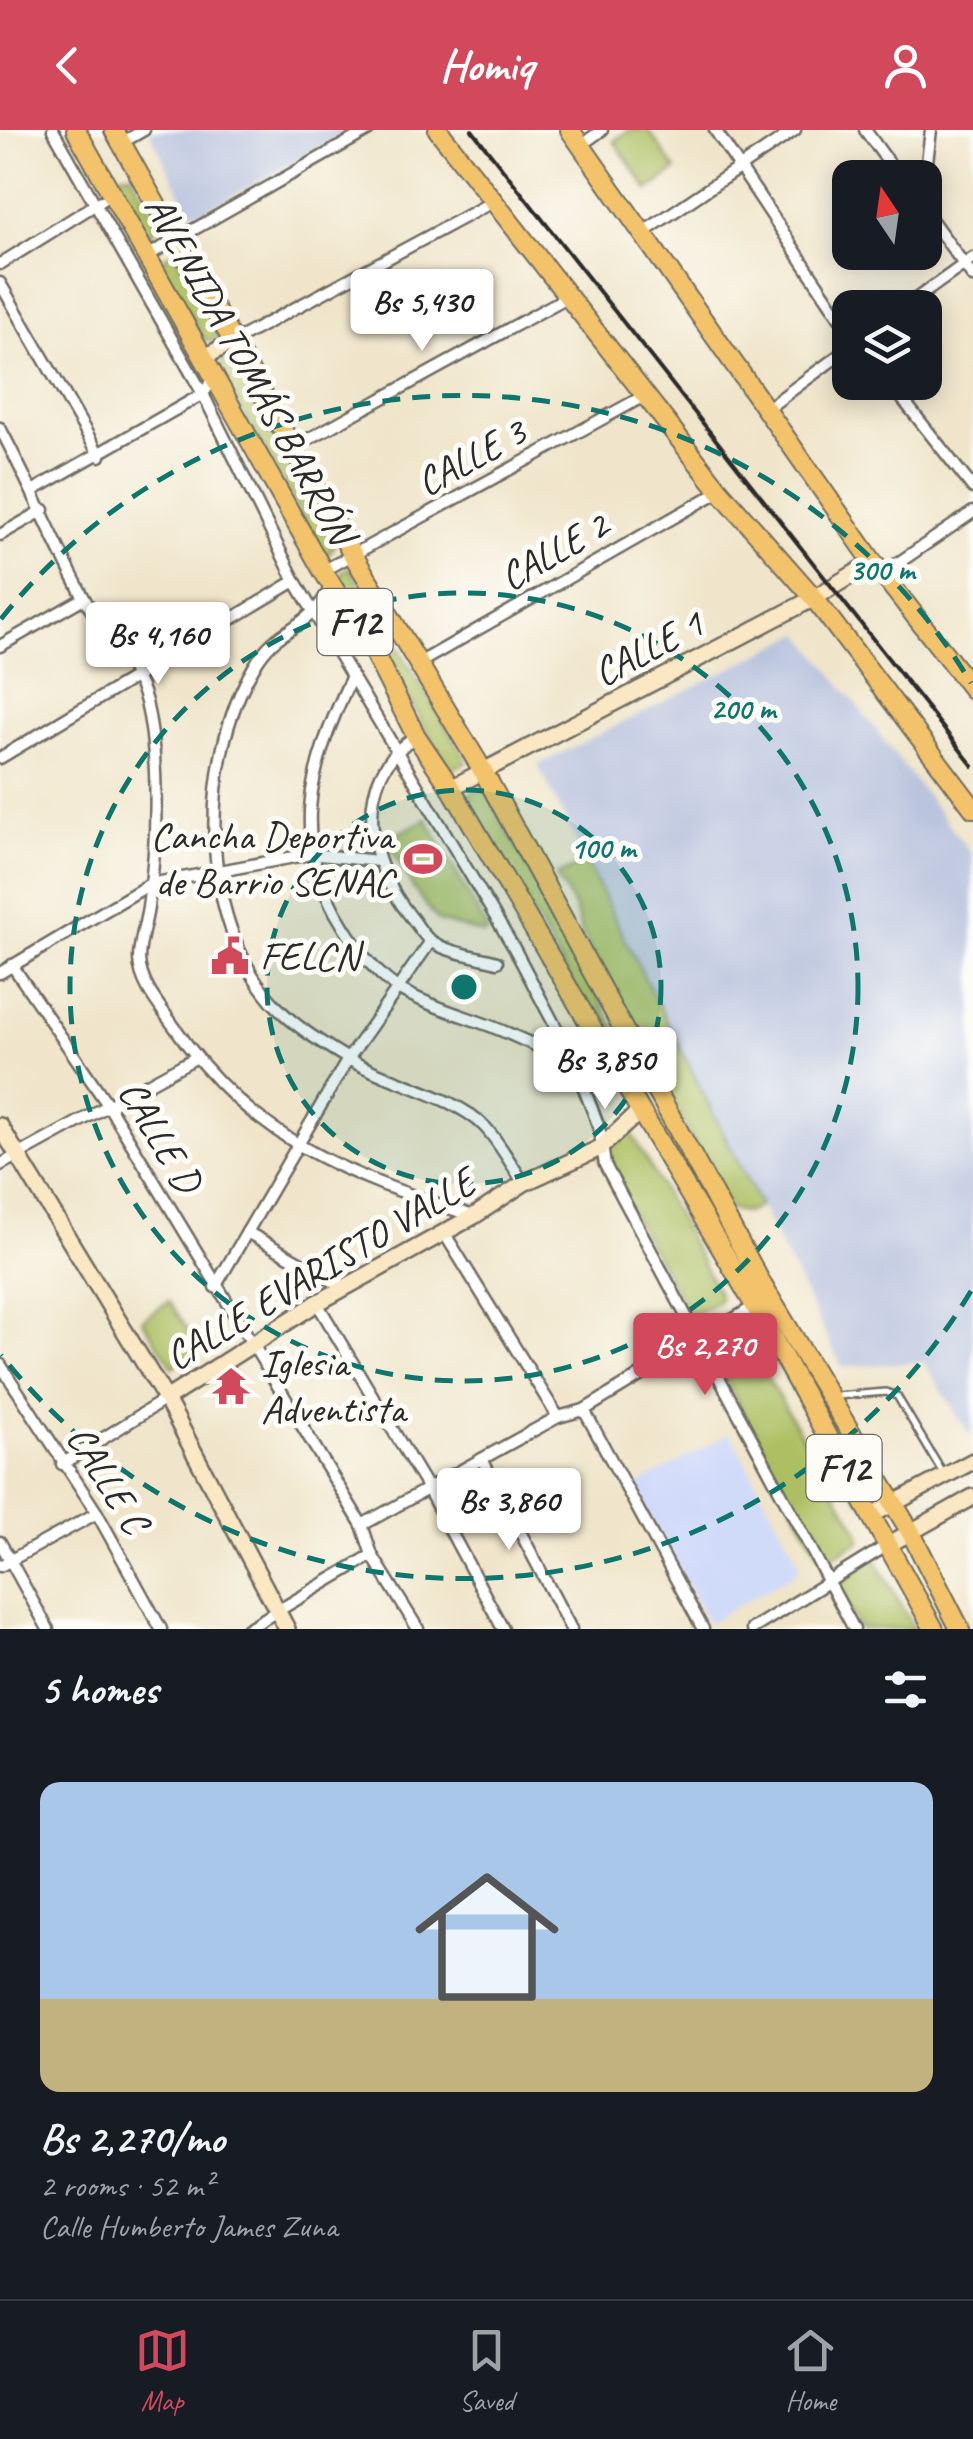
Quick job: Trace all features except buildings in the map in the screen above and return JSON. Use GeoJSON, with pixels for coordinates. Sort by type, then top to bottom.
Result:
{"type":"FeatureCollection","features":[{"type":"Feature","properties":{"kind":"main road","name":"AVENIDA TOMÁS BARRÓN"},"geometry":{"type":"LineString","coordinates":[[76,130],[94,162],[103,198],[148,256],[328,578],[376,655],[416,736],[451,788],[755,1306],[934,1629]]}},
{"type":"Feature","properties":{"kind":"main road"},"geometry":{"type":"LineString","coordinates":[[438,130],[496,199],[720,491],[814,598],[973,808]]}},
{"type":"Feature","properties":{"kind":"main road","name":"AVENIDA TOMÁS BARRÓN"},"geometry":{"type":"LineString","coordinates":[[117,137],[353,555],[483,772],[660,1098],[828,1396],[910,1531],[960,1629]]}},
{"type":"Feature","properties":{"kind":"main road"},"geometry":{"type":"LineString","coordinates":[[94,162],[117,137]]}},
{"type":"Feature","properties":{"kind":"main road"},"geometry":{"type":"LineString","coordinates":[[576,138],[878,568],[969,677]]}},
{"type":"Feature","properties":{"kind":"street"},"geometry":{"type":"LineString","coordinates":[[54,130],[103,198],[295,581],[397,748],[572,1058],[598,1127],[600,1148],[698,1342],[854,1629]]}},
{"type":"Feature","properties":{"kind":"street"},"geometry":{"type":"LineString","coordinates":[[117,137],[144,130]]}},
{"type":"Feature","properties":{"kind":"street"},"geometry":{"type":"LineString","coordinates":[[148,256],[369,130]]}},
{"type":"Feature","properties":{"kind":"street"},"geometry":{"type":"LineString","coordinates":[[576,138],[602,130]]}},
{"type":"Feature","properties":{"kind":"street"},"geometry":{"type":"LineString","coordinates":[[715,130],[832,306]]}},
{"type":"Feature","properties":{"kind":"street"},"geometry":{"type":"LineString","coordinates":[[644,232],[794,130]]}},
{"type":"Feature","properties":{"kind":"street"},"geometry":{"type":"LineString","coordinates":[[864,130],[886,160]]}},
{"type":"Feature","properties":{"kind":"street"},"geometry":{"type":"LineString","coordinates":[[927,160],[931,130]]}},
{"type":"Feature","properties":{"kind":"street"},"geometry":{"type":"LineString","coordinates":[[0,264],[103,198]]}},
{"type":"Feature","properties":{"kind":"street"},"geometry":{"type":"LineString","coordinates":[[203,358],[496,199]]}},
{"type":"Feature","properties":{"kind":"street"},"geometry":{"type":"LineString","coordinates":[[942,230],[968,261],[973,277]]}},
{"type":"Feature","properties":{"kind":"street"},"geometry":{"type":"LineString","coordinates":[[928,290],[968,261]]}},
{"type":"Feature","properties":{"kind":"street"},"geometry":{"type":"LineString","coordinates":[[0,283],[100,456]]}},
{"type":"Feature","properties":{"kind":"street"},"geometry":{"type":"LineString","coordinates":[[292,448],[570,296]]}},
{"type":"Feature","properties":{"kind":"street"},"geometry":{"type":"LineString","coordinates":[[768,408],[832,360]]}},
{"type":"Feature","properties":{"kind":"street"},"geometry":{"type":"LineString","coordinates":[[34,490],[100,456],[203,394],[214,378]]}},
{"type":"Feature","properties":{"kind":"street","name":"CALLE 3"},"geometry":{"type":"LineString","coordinates":[[328,578],[353,555],[646,395]]}},
{"type":"Feature","properties":{"kind":"street"},"geometry":{"type":"LineString","coordinates":[[902,400],[973,488]]}},
{"type":"Feature","properties":{"kind":"street"},"geometry":{"type":"LineString","coordinates":[[0,429],[44,510],[84,598],[146,700],[152,761],[150,884],[139,957],[142,977],[195,1058],[250,1112],[298,1144],[371,1183],[474,1216]]}},
{"type":"Feature","properties":{"kind":"street","name":"CALLE 2"},"geometry":{"type":"LineString","coordinates":[[419,664],[720,491]]}},
{"type":"Feature","properties":{"kind":"street"},"geometry":{"type":"LineString","coordinates":[[0,536],[44,510]]}},
{"type":"Feature","properties":{"kind":"street"},"geometry":{"type":"LineString","coordinates":[[878,568],[973,512]]}},
{"type":"Feature","properties":{"kind":"street","name":"CALLE 1"},"geometry":{"type":"LineString","coordinates":[[451,788],[878,568]]}},
{"type":"Feature","properties":{"kind":"street"},"geometry":{"type":"LineString","coordinates":[[328,578],[315,610],[272,638],[252,668],[232,717],[218,774],[214,869],[235,936],[259,982],[282,1012],[348,1059],[466,1112],[484,1126],[524,1183]]}},
{"type":"Feature","properties":{"kind":"street"},"geometry":{"type":"LineString","coordinates":[[0,758],[295,581]]}},
{"type":"Feature","properties":{"kind":"street"},"geometry":{"type":"LineString","coordinates":[[0,646],[84,598]]}},
{"type":"Feature","properties":{"kind":"street"},"geometry":{"type":"LineString","coordinates":[[351,678],[326,736],[317,770],[310,804],[310,854],[336,915],[360,953],[398,989],[572,1058],[608,1054]]}},
{"type":"Feature","properties":{"kind":"street"},"geometry":{"type":"LineString","coordinates":[[416,736],[397,748],[375,782],[371,819],[378,861],[402,906],[431,941],[497,962]]}},
{"type":"Feature","properties":{"kind":"street"},"geometry":{"type":"LineString","coordinates":[[0,972],[150,884],[310,854],[378,861]]}},
{"type":"Feature","properties":{"kind":"street"},"geometry":{"type":"LineString","coordinates":[[215,1287],[348,1059],[431,941]]}},
{"type":"Feature","properties":{"kind":"street","name":"CALLE D"},"geometry":{"type":"LineString","coordinates":[[12,965],[108,1104],[362,1525],[372,1555],[418,1629]]}},
{"type":"Feature","properties":{"kind":"street"},"geometry":{"type":"LineString","coordinates":[[0,1165],[195,1058]]}},
{"type":"Feature","properties":{"kind":"street","name":"CALLE EVARISTO VALLE"},"geometry":{"type":"LineString","coordinates":[[62,1464],[317,1303],[474,1216],[524,1183],[600,1148],[660,1098]]}},
{"type":"Feature","properties":{"kind":"street"},"geometry":{"type":"LineString","coordinates":[[0,1126],[166,1398],[287,1629]]}},
{"type":"Feature","properties":{"kind":"street"},"geometry":{"type":"LineString","coordinates":[[246,1232],[344,1288]]}},
{"type":"Feature","properties":{"kind":"street"},"geometry":{"type":"LineString","coordinates":[[442,1232],[558,1417]]}},
{"type":"Feature","properties":{"kind":"street"},"geometry":{"type":"LineString","coordinates":[[317,1303],[428,1489],[503,1629]]}},
{"type":"Feature","properties":{"kind":"street"},"geometry":{"type":"LineString","coordinates":[[362,1525],[558,1417],[584,1410],[755,1306]]}},
{"type":"Feature","properties":{"kind":"street","name":"CALLE C"},"geometry":{"type":"LineString","coordinates":[[0,1364],[62,1464],[98,1512],[161,1629]]}},
{"type":"Feature","properties":{"kind":"street"},"geometry":{"type":"LineString","coordinates":[[584,1410],[703,1629]]}},
{"type":"Feature","properties":{"kind":"street"},"geometry":{"type":"LineString","coordinates":[[482,1459],[571,1629]]}},
{"type":"Feature","properties":{"kind":"street"},"geometry":{"type":"LineString","coordinates":[[870,1516],[973,1461]]}},
{"type":"Feature","properties":{"kind":"street"},"geometry":{"type":"LineString","coordinates":[[752,1629],[910,1531],[973,1497]]}},
{"type":"Feature","properties":{"kind":"street"},"geometry":{"type":"LineString","coordinates":[[0,1566],[98,1512]]}},
{"type":"Feature","properties":{"kind":"street"},"geometry":{"type":"LineString","coordinates":[[0,1542],[48,1629]]}},
{"type":"Feature","properties":{"kind":"street"},"geometry":{"type":"LineString","coordinates":[[246,1629],[372,1555]]}},
{"type":"Feature","properties":{"kind":"lane"},"geometry":{"type":"LineString","coordinates":[[828,1396],[886,1392],[897,1396],[945,1476]]}},
{"type":"Feature","properties":{"kind":"shaded area"},"geometry":{"type":"Polygon","coordinates":[[[149,130],[351,130],[203,212],[189,211],[149,130]]]}},
{"type":"Feature","properties":{"kind":"shaded area"},"geometry":{"type":"Polygon","coordinates":[[[801,633],[973,856],[973,1432],[969,1434],[924,1362],[842,1367],[538,765],[801,633]]]}},
{"type":"Feature","properties":{"kind":"shaded area"},"geometry":{"type":"Polygon","coordinates":[[[730,1433],[800,1563],[798,1571],[708,1623],[633,1488],[730,1433]]]}},
{"type":"Feature","properties":{"kind":"green space"},"geometry":{"type":"Polygon","coordinates":[[[629,130],[648,130],[676,170],[648,190],[614,141],[629,130]]]}},
{"type":"Feature","properties":{"kind":"green space"},"geometry":{"type":"Polygon","coordinates":[[[123,173],[132,174],[158,223],[153,234],[143,233],[114,184],[123,173]]]}},
{"type":"Feature","properties":{"kind":"green space"},"geometry":{"type":"Polygon","coordinates":[[[177,256],[219,332],[214,341],[204,340],[161,267],[164,257],[177,256]]]}},
{"type":"Feature","properties":{"kind":"green space"},"geometry":{"type":"Polygon","coordinates":[[[233,358],[337,542],[329,554],[322,552],[220,372],[222,361],[233,358]]]}},
{"type":"Feature","properties":{"kind":"green space"},"geometry":{"type":"Polygon","coordinates":[[[350,568],[467,762],[453,769],[445,762],[339,581],[343,570],[350,568]]]}},
{"type":"Feature","properties":{"kind":"green space"},"geometry":{"type":"Polygon","coordinates":[[[481,788],[643,1079],[638,1089],[633,1091],[470,803],[471,793],[481,788]]]}},
{"type":"Feature","properties":{"kind":"green space"},"geometry":{"type":"Polygon","coordinates":[[[427,819],[488,931],[485,934],[438,921],[413,888],[387,839],[427,819]]]}},
{"type":"Feature","properties":{"kind":"green space"},"geometry":{"type":"Polygon","coordinates":[[[586,862],[760,1206],[746,1213],[730,1209],[581,931],[575,908],[556,876],[586,862]]]}},
{"type":"Feature","properties":{"kind":"green space"},"geometry":{"type":"Polygon","coordinates":[[[655,1112],[875,1490],[868,1502],[859,1500],[741,1300],[648,1127],[650,1114],[655,1112]]]}},
{"type":"Feature","properties":{"kind":"green space"},"geometry":{"type":"Polygon","coordinates":[[[630,1130],[719,1294],[719,1301],[690,1316],[598,1155],[630,1130]]]}},
{"type":"Feature","properties":{"kind":"green space"},"geometry":{"type":"Polygon","coordinates":[[[169,1301],[200,1349],[173,1367],[142,1320],[169,1301]]]}},
{"type":"Feature","properties":{"kind":"green space"},"geometry":{"type":"Polygon","coordinates":[[[724,1316],[732,1319],[860,1533],[860,1541],[827,1560],[821,1558],[699,1330],[724,1316]]]}},
{"type":"Feature","properties":{"kind":"green space"},"geometry":{"type":"Polygon","coordinates":[[[864,1556],[876,1560],[914,1629],[860,1629],[832,1579],[834,1572],[864,1556]]]}},
{"type":"Feature","properties":{"kind":"railway"},"geometry":{"type":"LineString","coordinates":[[472,130],[973,766]]}},
{"type":"Feature","properties":{"kind":"place","name":"Cancha Deportiva de Barrio SENAC"},"geometry":{"type":"Point","coordinates":[423,859]}},
{"type":"Feature","properties":{"kind":"place","name":"FELCN"},"geometry":{"type":"Point","coordinates":[230,956]}},
{"type":"Feature","properties":{"kind":"place","name":"Iglesia Adventista"},"geometry":{"type":"Point","coordinates":[231,1386]}}]}
